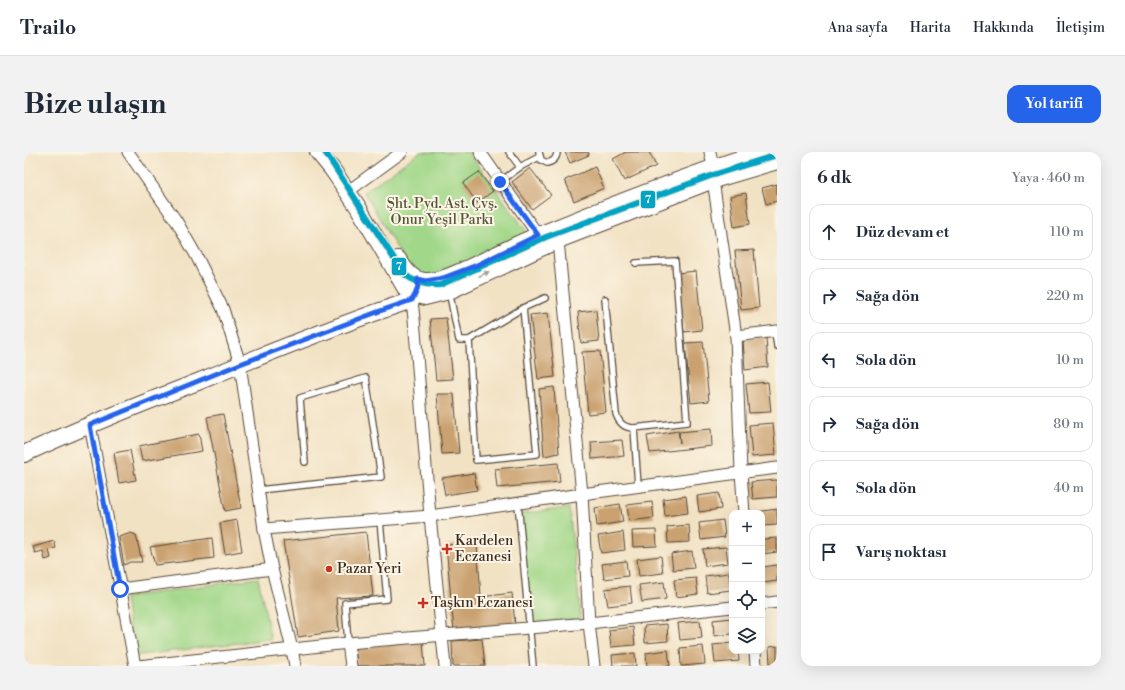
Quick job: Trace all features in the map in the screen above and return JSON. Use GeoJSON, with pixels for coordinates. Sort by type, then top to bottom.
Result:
{"type":"FeatureCollection","features":[{"type":"Feature","properties":{"kind":"main road"},"geometry":{"type":"LineString","coordinates":[[318,152],[332,169],[358,207],[407,291],[415,291],[425,297],[449,291],[712,166],[777,161]]}},
{"type":"Feature","properties":{"kind":"main road"},"geometry":{"type":"LineString","coordinates":[[330,152],[354,187],[408,273],[415,291]]}},
{"type":"Feature","properties":{"kind":"main road"},"geometry":{"type":"LineString","coordinates":[[24,454],[68,433],[240,364],[380,311],[415,291],[426,281],[443,278],[477,265],[538,235],[712,166],[760,152]]}},
{"type":"Feature","properties":{"kind":"street"},"geometry":{"type":"LineString","coordinates":[[128,152],[177,222],[197,257],[223,309],[240,364],[264,529],[295,666]]}},
{"type":"Feature","properties":{"kind":"street"},"geometry":{"type":"LineString","coordinates":[[354,187],[402,152]]}},
{"type":"Feature","properties":{"kind":"street"},"geometry":{"type":"LineString","coordinates":[[480,152],[538,235],[558,240],[582,494],[589,623],[594,666]]}},
{"type":"Feature","properties":{"kind":"street"},"geometry":{"type":"LineString","coordinates":[[712,166],[736,336],[744,510]]}},
{"type":"Feature","properties":{"kind":"street"},"geometry":{"type":"LineString","coordinates":[[415,291],[414,319],[444,666]]}},
{"type":"Feature","properties":{"kind":"street"},"geometry":{"type":"LineString","coordinates":[[736,336],[776,332]]}},
{"type":"Feature","properties":{"kind":"street"},"geometry":{"type":"LineString","coordinates":[[90,425],[135,666]]}},
{"type":"Feature","properties":{"kind":"street"},"geometry":{"type":"LineString","coordinates":[[264,529],[430,516],[638,486],[777,468]]}},
{"type":"Feature","properties":{"kind":"street"},"geometry":{"type":"LineString","coordinates":[[120,589],[272,569]]}},
{"type":"Feature","properties":{"kind":"street"},"geometry":{"type":"LineString","coordinates":[[765,604],[777,602]]}},
{"type":"Feature","properties":{"kind":"street"},"geometry":{"type":"LineString","coordinates":[[138,666],[348,643],[529,629],[729,607]]}},
{"type":"Feature","properties":{"kind":"street"},"geometry":{"type":"LineString","coordinates":[[348,643],[351,666]]}},
{"type":"Feature","properties":{"kind":"street"},"geometry":{"type":"LineString","coordinates":[[755,654],[756,666]]}},
{"type":"Feature","properties":{"kind":"lane"},"geometry":{"type":"LineString","coordinates":[[509,152],[520,167]]}},
{"type":"Feature","properties":{"kind":"lane"},"geometry":{"type":"LineString","coordinates":[[500,182],[539,154],[544,162],[551,162],[556,157],[557,152]]}},
{"type":"Feature","properties":{"kind":"lane"},"geometry":{"type":"LineString","coordinates":[[605,300],[617,418],[623,425],[634,428],[687,422],[675,261],[636,263]]}},
{"type":"Feature","properties":{"kind":"lane"},"geometry":{"type":"LineString","coordinates":[[449,291],[459,340],[469,340],[522,308],[545,298]]}},
{"type":"Feature","properties":{"kind":"lane"},"geometry":{"type":"LineString","coordinates":[[469,340],[476,460],[537,454],[522,308]]}},
{"type":"Feature","properties":{"kind":"lane"},"geometry":{"type":"LineString","coordinates":[[776,332],[777,346]]}},
{"type":"Feature","properties":{"kind":"lane"},"geometry":{"type":"LineString","coordinates":[[258,490],[381,477],[366,378],[300,398],[305,462]]}},
{"type":"Feature","properties":{"kind":"lane"},"geometry":{"type":"LineString","coordinates":[[634,428],[638,486]]}},
{"type":"Feature","properties":{"kind":"lane"},"geometry":{"type":"LineString","coordinates":[[518,503],[533,666]]}},
{"type":"Feature","properties":{"kind":"lane"},"geometry":{"type":"LineString","coordinates":[[348,643],[345,603],[387,599],[380,520]]}},
{"type":"Feature","properties":{"kind":"green space","name":"Şht. Pyd. Ast. Çvş. Onur Yeşil Parkı"},"geometry":{"type":"Polygon","coordinates":[[[420,152],[468,152],[529,235],[441,275],[420,276],[403,259],[364,192],[420,152]]]}},
{"type":"Feature","properties":{"kind":"green space"},"geometry":{"type":"Polygon","coordinates":[[[569,508],[581,619],[530,623],[518,514],[569,508]]]}},
{"type":"Feature","properties":{"kind":"green space"},"geometry":{"type":"Polygon","coordinates":[[[258,578],[271,639],[133,656],[125,597],[258,578]]]}},
{"type":"Feature","properties":{"kind":"building"},"geometry":{"type":"Polygon","coordinates":[[[565,152],[588,152],[589,155],[570,163],[565,152]]]}},
{"type":"Feature","properties":{"kind":"building"},"geometry":{"type":"Polygon","coordinates":[[[626,152],[649,152],[656,166],[624,181],[613,159],[626,152]]]}},
{"type":"Feature","properties":{"kind":"building"},"geometry":{"type":"Polygon","coordinates":[[[595,167],[604,188],[574,201],[565,180],[595,167]]]}},
{"type":"Feature","properties":{"kind":"building"},"geometry":{"type":"Polygon","coordinates":[[[530,168],[551,195],[532,209],[512,182],[530,168]]]}},
{"type":"Feature","properties":{"kind":"building"},"geometry":{"type":"Polygon","coordinates":[[[479,172],[493,191],[477,203],[463,183],[479,172]]]}},
{"type":"Feature","properties":{"kind":"building"},"geometry":{"type":"Polygon","coordinates":[[[777,184],[777,201],[766,204],[762,188],[777,184]]]}},
{"type":"Feature","properties":{"kind":"building"},"geometry":{"type":"Polygon","coordinates":[[[746,193],[750,224],[734,227],[730,196],[746,193]]]}},
{"type":"Feature","properties":{"kind":"building"},"geometry":{"type":"Polygon","coordinates":[[[754,250],[759,308],[741,310],[735,251],[754,250]]]}},
{"type":"Feature","properties":{"kind":"building"},"geometry":{"type":"Polygon","coordinates":[[[696,271],[702,330],[684,332],[678,273],[696,271]]]}},
{"type":"Feature","properties":{"kind":"building"},"geometry":{"type":"Polygon","coordinates":[[[596,310],[599,341],[581,343],[578,312],[596,310]]]}},
{"type":"Feature","properties":{"kind":"building"},"geometry":{"type":"Polygon","coordinates":[[[548,313],[555,377],[538,379],[530,315],[548,313]]]}},
{"type":"Feature","properties":{"kind":"building"},"geometry":{"type":"Polygon","coordinates":[[[446,318],[453,379],[436,380],[430,319],[446,318]]]}},
{"type":"Feature","properties":{"kind":"building"},"geometry":{"type":"Polygon","coordinates":[[[766,337],[768,367],[745,370],[743,339],[766,337]]]}},
{"type":"Feature","properties":{"kind":"building"},"geometry":{"type":"Polygon","coordinates":[[[703,342],[709,401],[691,403],[685,343],[703,342]]]}},
{"type":"Feature","properties":{"kind":"building"},"geometry":{"type":"Polygon","coordinates":[[[600,351],[606,412],[588,414],[582,352],[600,351]]]}},
{"type":"Feature","properties":{"kind":"building"},"geometry":{"type":"Polygon","coordinates":[[[768,382],[771,412],[749,413],[746,384],[768,382]]]}},
{"type":"Feature","properties":{"kind":"building"},"geometry":{"type":"Polygon","coordinates":[[[554,387],[559,453],[544,456],[539,389],[554,387]]]}},
{"type":"Feature","properties":{"kind":"building"},"geometry":{"type":"Polygon","coordinates":[[[437,394],[454,394],[459,453],[442,454],[437,394]]]}},
{"type":"Feature","properties":{"kind":"building"},"geometry":{"type":"Polygon","coordinates":[[[223,414],[241,508],[225,511],[207,417],[223,414]]]}},
{"type":"Feature","properties":{"kind":"building"},"geometry":{"type":"Polygon","coordinates":[[[773,423],[776,455],[752,457],[749,425],[773,423]]]}},
{"type":"Feature","properties":{"kind":"building"},"geometry":{"type":"Polygon","coordinates":[[[711,429],[712,446],[650,453],[647,436],[678,431],[680,443],[679,432],[711,429]]]}},
{"type":"Feature","properties":{"kind":"building"},"geometry":{"type":"Polygon","coordinates":[[[199,434],[202,451],[142,461],[139,446],[199,434]]]}},
{"type":"Feature","properties":{"kind":"building"},"geometry":{"type":"Polygon","coordinates":[[[622,440],[624,456],[592,459],[591,442],[622,440]]]}},
{"type":"Feature","properties":{"kind":"building"},"geometry":{"type":"Polygon","coordinates":[[[130,450],[136,480],[119,483],[114,453],[130,450]]]}},
{"type":"Feature","properties":{"kind":"building"},"geometry":{"type":"Polygon","coordinates":[[[558,463],[560,482],[497,488],[495,469],[558,463]]]}},
{"type":"Feature","properties":{"kind":"building"},"geometry":{"type":"Polygon","coordinates":[[[474,473],[477,490],[445,495],[442,478],[474,473]]]}},
{"type":"Feature","properties":{"kind":"building"},"geometry":{"type":"Polygon","coordinates":[[[777,480],[777,497],[753,499],[751,482],[777,480]]]}},
{"type":"Feature","properties":{"kind":"building"},"geometry":{"type":"Polygon","coordinates":[[[719,493],[721,509],[699,512],[697,496],[719,493]]]}},
{"type":"Feature","properties":{"kind":"building"},"geometry":{"type":"Polygon","coordinates":[[[686,496],[688,513],[665,516],[663,499],[686,496]]]}},
{"type":"Feature","properties":{"kind":"building"},"geometry":{"type":"Polygon","coordinates":[[[652,502],[654,518],[629,521],[627,505],[652,502]]]}},
{"type":"Feature","properties":{"kind":"building"},"geometry":{"type":"Polygon","coordinates":[[[620,504],[623,522],[597,526],[595,508],[620,504]]]}},
{"type":"Feature","properties":{"kind":"building"},"geometry":{"type":"Polygon","coordinates":[[[777,509],[777,525],[765,526],[765,511],[777,509]]]}},
{"type":"Feature","properties":{"kind":"building"},"geometry":{"type":"Polygon","coordinates":[[[237,520],[242,551],[225,554],[220,523],[237,520]]]}},
{"type":"Feature","properties":{"kind":"building"},"geometry":{"type":"Polygon","coordinates":[[[723,520],[725,537],[701,540],[699,523],[723,520]]]}},
{"type":"Feature","properties":{"kind":"building"},"geometry":{"type":"Polygon","coordinates":[[[689,525],[690,542],[668,543],[667,527],[689,525]]]}},
{"type":"Feature","properties":{"kind":"building"},"geometry":{"type":"Polygon","coordinates":[[[656,530],[657,546],[633,547],[632,531],[656,530]]]}},
{"type":"Feature","properties":{"kind":"building","name":"Pazar Yeri"},"geometry":{"type":"Polygon","coordinates":[[[366,532],[373,596],[336,598],[339,631],[298,637],[283,541],[366,532]]]}},
{"type":"Feature","properties":{"kind":"building"},"geometry":{"type":"Polygon","coordinates":[[[623,532],[625,550],[601,553],[598,536],[623,532]]]}},
{"type":"Feature","properties":{"kind":"building"},"geometry":{"type":"Polygon","coordinates":[[[131,533],[136,535],[142,562],[130,562],[124,565],[119,537],[131,533]]]}},
{"type":"Feature","properties":{"kind":"building"},"geometry":{"type":"Polygon","coordinates":[[[212,538],[214,558],[155,565],[150,547],[212,538]]]}},
{"type":"Feature","properties":{"kind":"building"},"geometry":{"type":"Polygon","coordinates":[[[777,538],[777,552],[765,554],[765,539],[777,538]]]}},
{"type":"Feature","properties":{"kind":"building"},"geometry":{"type":"Polygon","coordinates":[[[54,541],[56,548],[49,550],[51,558],[45,560],[43,551],[35,553],[33,547],[54,541]]]}},
{"type":"Feature","properties":{"kind":"building"},"geometry":{"type":"Polygon","coordinates":[[[477,543],[481,597],[512,593],[515,625],[454,631],[446,545],[477,543]]]}},
{"type":"Feature","properties":{"kind":"building"},"geometry":{"type":"Polygon","coordinates":[[[726,547],[728,563],[705,566],[703,549],[726,547]]]}},
{"type":"Feature","properties":{"kind":"building"},"geometry":{"type":"Polygon","coordinates":[[[692,551],[694,568],[673,570],[671,554],[692,551]]]}},
{"type":"Feature","properties":{"kind":"building"},"geometry":{"type":"Polygon","coordinates":[[[661,556],[663,573],[639,576],[637,559],[661,556]]]}},
{"type":"Feature","properties":{"kind":"building"},"geometry":{"type":"Polygon","coordinates":[[[626,561],[628,576],[604,579],[602,564],[626,561]]]}},
{"type":"Feature","properties":{"kind":"building"},"geometry":{"type":"Polygon","coordinates":[[[777,565],[777,581],[765,583],[765,567],[777,565]]]}},
{"type":"Feature","properties":{"kind":"building"},"geometry":{"type":"Polygon","coordinates":[[[729,573],[729,590],[707,593],[705,576],[729,573]]]}},
{"type":"Feature","properties":{"kind":"building"},"geometry":{"type":"Polygon","coordinates":[[[696,578],[698,594],[676,597],[674,580],[696,578]]]}},
{"type":"Feature","properties":{"kind":"building"},"geometry":{"type":"Polygon","coordinates":[[[664,582],[666,599],[642,602],[639,585],[664,582]]]}},
{"type":"Feature","properties":{"kind":"building"},"geometry":{"type":"Polygon","coordinates":[[[630,586],[632,603],[608,606],[605,589],[630,586]]]}},
{"type":"Feature","properties":{"kind":"building"},"geometry":{"type":"Polygon","coordinates":[[[729,618],[729,634],[714,636],[713,620],[729,618]]]}},
{"type":"Feature","properties":{"kind":"building"},"geometry":{"type":"Polygon","coordinates":[[[700,621],[702,638],[680,640],[678,623],[700,621]]]}},
{"type":"Feature","properties":{"kind":"building"},"geometry":{"type":"Polygon","coordinates":[[[667,624],[668,641],[645,643],[644,626],[667,624]]]}},
{"type":"Feature","properties":{"kind":"building"},"geometry":{"type":"Polygon","coordinates":[[[633,627],[635,645],[611,647],[609,630],[633,627]]]}},
{"type":"Feature","properties":{"kind":"building"},"geometry":{"type":"Polygon","coordinates":[[[482,639],[485,666],[453,666],[452,641],[482,639]]]}},
{"type":"Feature","properties":{"kind":"building"},"geometry":{"type":"Polygon","coordinates":[[[423,641],[425,666],[357,666],[355,647],[423,641]]]}},
{"type":"Feature","properties":{"kind":"building"},"geometry":{"type":"Polygon","coordinates":[[[729,643],[729,654],[738,654],[739,661],[715,663],[713,645],[729,643]]]}},
{"type":"Feature","properties":{"kind":"building"},"geometry":{"type":"Polygon","coordinates":[[[703,646],[705,664],[681,666],[680,648],[703,646]]]}},
{"type":"Feature","properties":{"kind":"building"},"geometry":{"type":"Polygon","coordinates":[[[777,646],[777,664],[770,664],[769,647],[777,646]]]}},
{"type":"Feature","properties":{"kind":"building"},"geometry":{"type":"Polygon","coordinates":[[[668,650],[670,666],[647,666],[646,653],[668,650]]]}},
{"type":"Feature","properties":{"kind":"building"},"geometry":{"type":"Polygon","coordinates":[[[635,653],[636,666],[613,666],[612,655],[635,653]]]}},
{"type":"Feature","properties":{"kind":"transit line","name":"7"},"geometry":{"type":"LineString","coordinates":[[325,152],[404,274],[417,282],[435,285],[440,285],[546,237],[713,175],[777,155]]}},
{"type":"Feature","properties":{"kind":"place","name":"Kardelen Eczanesi"},"geometry":{"type":"Point","coordinates":[447,549]}},
{"type":"Feature","properties":{"kind":"place","name":"Pazar Yeri"},"geometry":{"type":"Point","coordinates":[329,569]}},
{"type":"Feature","properties":{"kind":"place","name":"Taşkın Eczanesi"},"geometry":{"type":"Point","coordinates":[423,603]}},
{"type":"Feature","properties":{"kind":"route"},"geometry":{"type":"LineString","coordinates":[[120,589],[90,425],[240,364],[412,300],[416,294],[419,284],[418,279],[426,281],[443,278],[477,265],[538,235],[500,182]]}}]}
